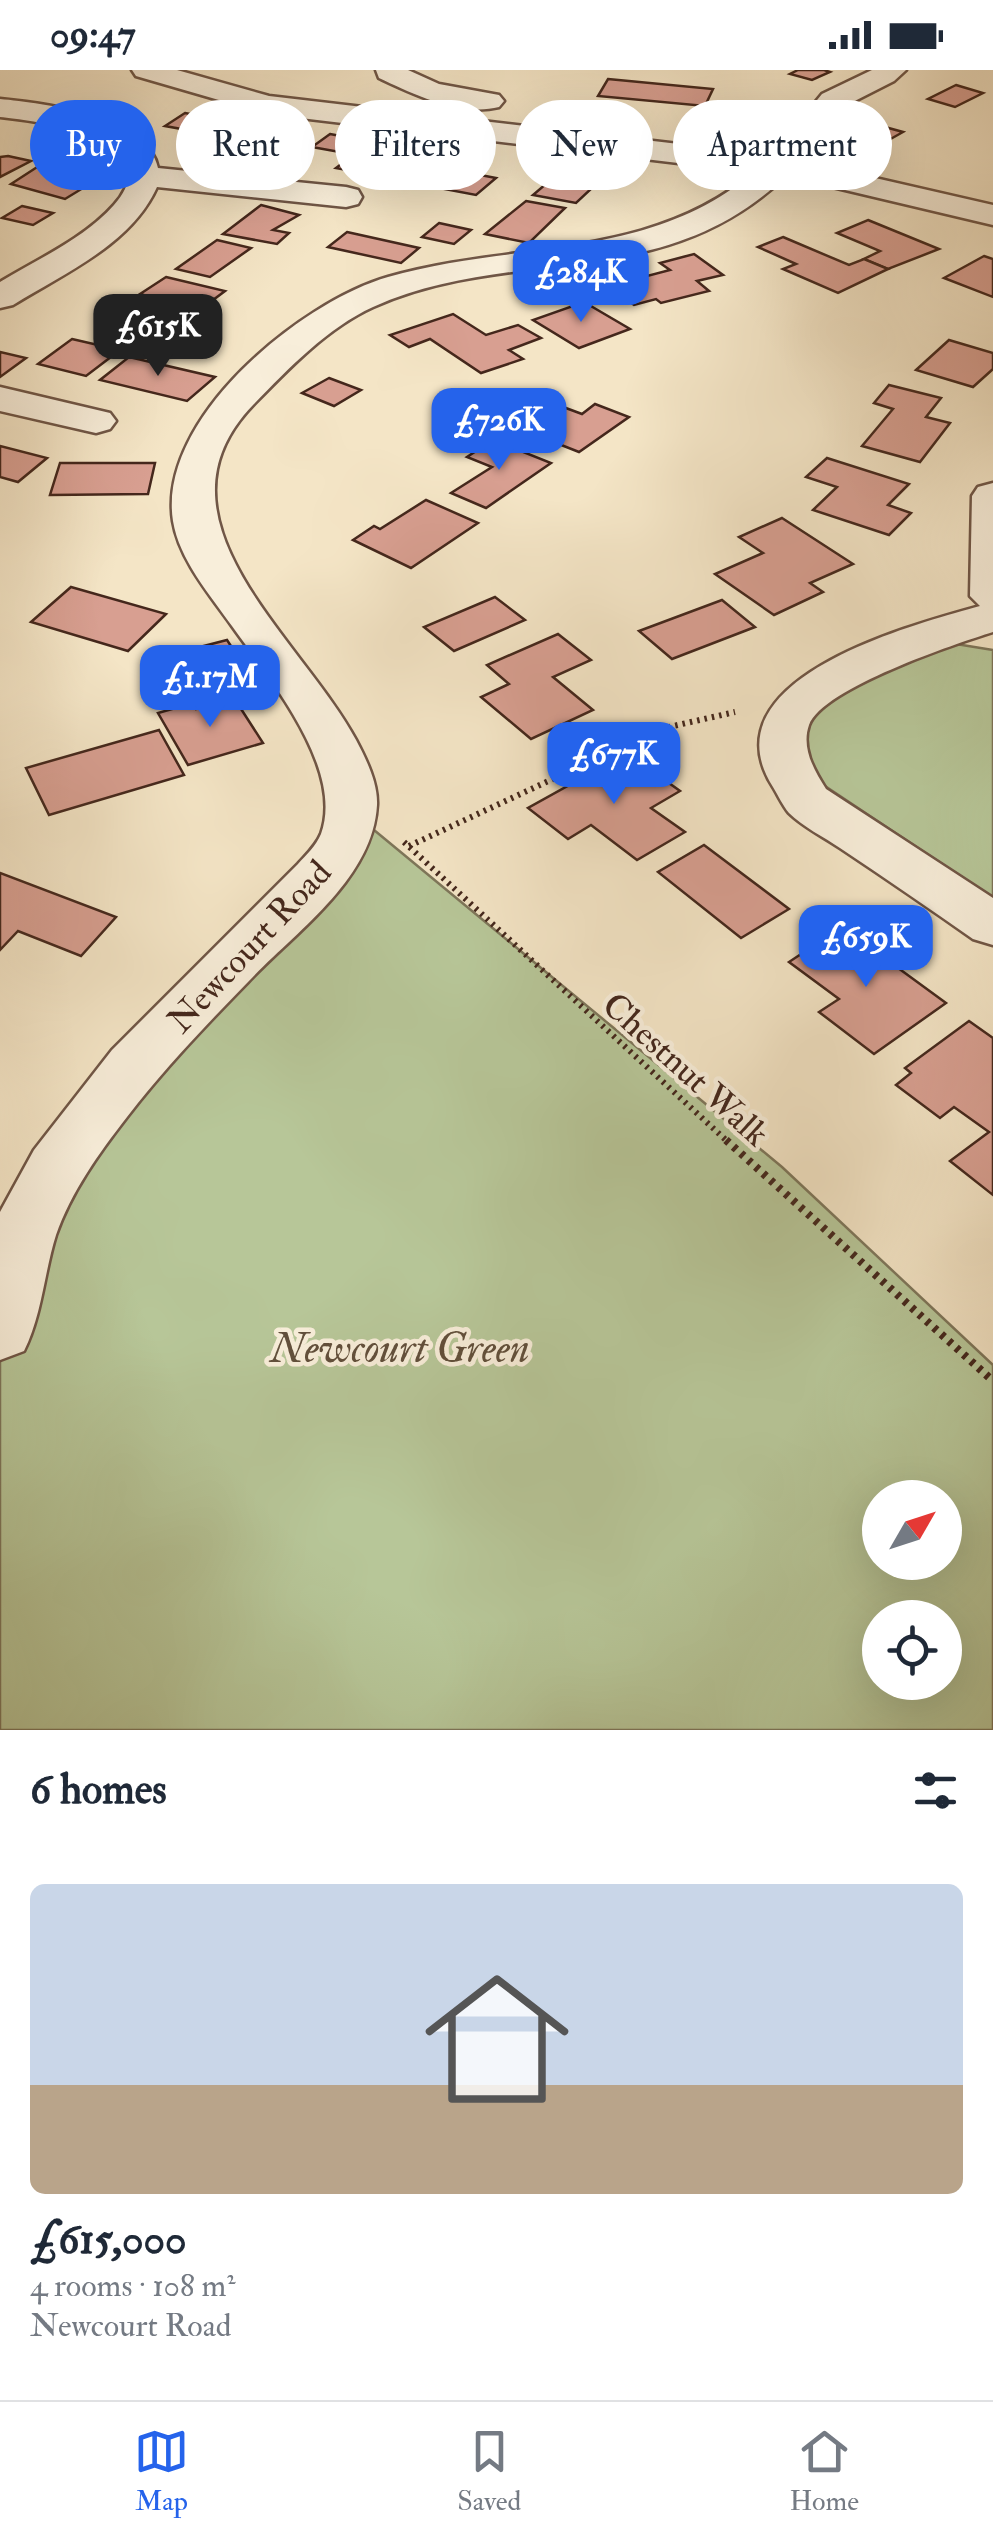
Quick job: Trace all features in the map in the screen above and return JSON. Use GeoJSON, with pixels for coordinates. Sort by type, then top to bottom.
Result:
{"type":"FeatureCollection","features":[{"type":"Feature","properties":{"kind":"street","name":"Newcourt Road"},"geometry":{"type":"LineString","coordinates":[[835,100],[892,70]]}},
{"type":"Feature","properties":{"kind":"street"},"geometry":{"type":"LineString","coordinates":[[389,72],[442,95],[516,104]]}},
{"type":"Feature","properties":{"kind":"street"},"geometry":{"type":"LineString","coordinates":[[116,100],[140,87],[286,107],[673,138]]}},
{"type":"Feature","properties":{"kind":"street"},"geometry":{"type":"LineString","coordinates":[[0,108],[30,113]]}},
{"type":"Feature","properties":{"kind":"street"},"geometry":{"type":"LineString","coordinates":[[156,177],[346,196]]}},
{"type":"Feature","properties":{"kind":"street"},"geometry":{"type":"LineString","coordinates":[[892,183],[993,215]]}},
{"type":"Feature","properties":{"kind":"street"},"geometry":{"type":"LineString","coordinates":[[0,297],[118,220],[142,190]]}},
{"type":"Feature","properties":{"kind":"street","name":"Newcourt Road"},"geometry":{"type":"LineString","coordinates":[[0,1330],[35,1206],[98,1109],[189,1007],[335,857],[352,819],[344,772],[310,704],[206,552],[196,527],[194,476],[208,435],[220,416],[310,330],[359,300],[410,282],[609,251],[664,238],[721,211],[738,190]]}},
{"type":"Feature","properties":{"kind":"street"},"geometry":{"type":"LineString","coordinates":[[0,399],[96,422]]}},
{"type":"Feature","properties":{"kind":"street"},"geometry":{"type":"LineString","coordinates":[[993,496],[993,596]]}},
{"type":"Feature","properties":{"kind":"street"},"geometry":{"type":"LineString","coordinates":[[993,617],[944,631],[829,678],[802,697],[784,726],[782,745],[791,780],[808,801],[993,925]]}},
{"type":"Feature","properties":{"kind":"path"},"geometry":{"type":"LineString","coordinates":[[409,846],[660,728],[802,697]]}},
{"type":"Feature","properties":{"kind":"path","name":"Chestnut Walk"},"geometry":{"type":"LineString","coordinates":[[349,791],[560,990],[993,1381]]}},
{"type":"Feature","properties":{"kind":"green space"},"geometry":{"type":"Polygon","coordinates":[[[956,644],[993,650],[993,898],[822,784],[805,741],[808,718],[822,699],[936,646],[956,644]]]}},
{"type":"Feature","properties":{"kind":"green space","name":"Newcourt Green"},"geometry":{"type":"Polygon","coordinates":[[[351,811],[782,1167],[993,1365],[993,1730],[0,1730],[0,1330],[35,1206],[351,811]]]}},
{"type":"Feature","properties":{"kind":"building"},"geometry":{"type":"Polygon","coordinates":[[[798,70],[830,72],[812,80],[790,74],[798,70]]]}},
{"type":"Feature","properties":{"kind":"building"},"geometry":{"type":"Polygon","coordinates":[[[608,79],[713,89],[708,100],[673,103],[598,96],[608,79]]]}},
{"type":"Feature","properties":{"kind":"building"},"geometry":{"type":"Polygon","coordinates":[[[956,85],[983,93],[955,107],[928,99],[956,85]]]}},
{"type":"Feature","properties":{"kind":"building"},"geometry":{"type":"Polygon","coordinates":[[[330,134],[335,135],[335,151],[315,145],[330,134]]]}},
{"type":"Feature","properties":{"kind":"building"},"geometry":{"type":"Polygon","coordinates":[[[8,156],[30,162],[0,177],[0,157],[8,156]]]}},
{"type":"Feature","properties":{"kind":"building"},"geometry":{"type":"Polygon","coordinates":[[[30,172],[30,189],[11,184],[30,172]]]}},
{"type":"Feature","properties":{"kind":"building"},"geometry":{"type":"Polygon","coordinates":[[[33,190],[80,190],[65,199],[33,190]]]}},
{"type":"Feature","properties":{"kind":"building"},"geometry":{"type":"Polygon","coordinates":[[[450,190],[482,190],[476,195],[450,190]]]}},
{"type":"Feature","properties":{"kind":"building"},"geometry":{"type":"Polygon","coordinates":[[[539,190],[590,190],[576,203],[533,195],[539,190]]]}},
{"type":"Feature","properties":{"kind":"building"},"geometry":{"type":"Polygon","coordinates":[[[526,201],[565,208],[529,243],[485,234],[526,201]]]}},
{"type":"Feature","properties":{"kind":"building"},"geometry":{"type":"Polygon","coordinates":[[[261,205],[299,215],[273,230],[289,233],[277,244],[223,234],[261,205]]]}},
{"type":"Feature","properties":{"kind":"building"},"geometry":{"type":"Polygon","coordinates":[[[22,206],[53,213],[33,225],[2,218],[22,206]]]}},
{"type":"Feature","properties":{"kind":"building"},"geometry":{"type":"Polygon","coordinates":[[[868,220],[939,249],[888,269],[864,259],[880,251],[837,233],[868,220]]]}},
{"type":"Feature","properties":{"kind":"building"},"geometry":{"type":"Polygon","coordinates":[[[439,223],[471,230],[454,244],[422,237],[439,223]]]}},
{"type":"Feature","properties":{"kind":"building"},"geometry":{"type":"Polygon","coordinates":[[[347,232],[419,248],[401,263],[328,247],[347,232]]]}},
{"type":"Feature","properties":{"kind":"building"},"geometry":{"type":"Polygon","coordinates":[[[783,237],[849,265],[864,259],[888,269],[838,293],[783,269],[796,264],[758,247],[783,237]]]}},
{"type":"Feature","properties":{"kind":"building"},"geometry":{"type":"Polygon","coordinates":[[[217,240],[251,248],[210,277],[176,269],[217,240]]]}},
{"type":"Feature","properties":{"kind":"building"},"geometry":{"type":"Polygon","coordinates":[[[694,254],[723,275],[697,281],[709,291],[634,305],[598,279],[626,271],[636,279],[670,270],[660,263],[694,254]]]}},
{"type":"Feature","properties":{"kind":"building"},"geometry":{"type":"Polygon","coordinates":[[[984,256],[993,259],[993,297],[944,278],[984,256]]]}},
{"type":"Feature","properties":{"kind":"building"},"geometry":{"type":"Polygon","coordinates":[[[166,277],[225,291],[181,324],[138,313],[158,299],[140,294],[166,277]]]}},
{"type":"Feature","properties":{"kind":"building"},"geometry":{"type":"Polygon","coordinates":[[[584,302],[630,329],[579,348],[533,320],[584,302]]]}},
{"type":"Feature","properties":{"kind":"building"},"geometry":{"type":"Polygon","coordinates":[[[453,314],[486,335],[518,325],[541,338],[509,350],[523,359],[481,373],[430,339],[409,347],[390,335],[453,314]]]}},
{"type":"Feature","properties":{"kind":"building"},"geometry":{"type":"Polygon","coordinates":[[[72,339],[120,350],[86,376],[38,364],[72,339]]]}},
{"type":"Feature","properties":{"kind":"building"},"geometry":{"type":"Polygon","coordinates":[[[949,340],[993,353],[993,369],[973,387],[916,370],[949,340]]]}},
{"type":"Feature","properties":{"kind":"building"},"geometry":{"type":"Polygon","coordinates":[[[0,352],[26,358],[0,377],[0,352]]]}},
{"type":"Feature","properties":{"kind":"building"},"geometry":{"type":"Polygon","coordinates":[[[129,357],[215,377],[187,401],[100,380],[129,357]]]}},
{"type":"Feature","properties":{"kind":"building"},"geometry":{"type":"Polygon","coordinates":[[[329,378],[361,390],[334,406],[302,393],[329,378]]]}},
{"type":"Feature","properties":{"kind":"building"},"geometry":{"type":"Polygon","coordinates":[[[889,385],[941,398],[926,417],[950,423],[920,462],[862,446],[893,409],[874,403],[889,385]]]}},
{"type":"Feature","properties":{"kind":"building"},"geometry":{"type":"Polygon","coordinates":[[[555,404],[582,414],[595,404],[629,417],[579,452],[518,428],[555,404]]]}},
{"type":"Feature","properties":{"kind":"building"},"geometry":{"type":"Polygon","coordinates":[[[493,440],[551,463],[486,508],[451,493],[492,467],[467,457],[493,440]]]}},
{"type":"Feature","properties":{"kind":"building"},"geometry":{"type":"Polygon","coordinates":[[[0,446],[47,458],[18,482],[0,477],[0,446]]]}},
{"type":"Feature","properties":{"kind":"building"},"geometry":{"type":"Polygon","coordinates":[[[827,458],[909,484],[888,505],[911,513],[889,535],[813,510],[837,487],[806,477],[827,458]]]}},
{"type":"Feature","properties":{"kind":"building"},"geometry":{"type":"Polygon","coordinates":[[[60,463],[155,463],[148,494],[50,495],[60,463]]]}},
{"type":"Feature","properties":{"kind":"building"},"geometry":{"type":"Polygon","coordinates":[[[426,500],[478,523],[411,568],[353,540],[374,526],[380,529],[426,500]]]}},
{"type":"Feature","properties":{"kind":"building"},"geometry":{"type":"Polygon","coordinates":[[[782,518],[853,564],[810,583],[823,592],[774,615],[715,574],[763,553],[739,537],[782,518]]]}},
{"type":"Feature","properties":{"kind":"building"},"geometry":{"type":"Polygon","coordinates":[[[71,587],[166,614],[128,651],[31,622],[71,587]]]}},
{"type":"Feature","properties":{"kind":"building"},"geometry":{"type":"Polygon","coordinates":[[[495,597],[525,620],[454,651],[424,627],[495,597]]]}},
{"type":"Feature","properties":{"kind":"building"},"geometry":{"type":"Polygon","coordinates":[[[722,600],[755,627],[672,659],[639,631],[722,600]]]}},
{"type":"Feature","properties":{"kind":"building"},"geometry":{"type":"Polygon","coordinates":[[[558,634],[591,660],[553,677],[593,710],[531,739],[481,697],[509,684],[487,665],[558,634]]]}},
{"type":"Feature","properties":{"kind":"building"},"geometry":{"type":"Polygon","coordinates":[[[227,640],[244,666],[200,679],[184,651],[227,640]]]}},
{"type":"Feature","properties":{"kind":"building"},"geometry":{"type":"Polygon","coordinates":[[[234,698],[263,743],[188,765],[158,713],[193,703],[196,709],[234,698]]]}},
{"type":"Feature","properties":{"kind":"building"},"geometry":{"type":"Polygon","coordinates":[[[159,730],[184,775],[49,815],[26,768],[159,730]]]}},
{"type":"Feature","properties":{"kind":"building"},"geometry":{"type":"Polygon","coordinates":[[[627,753],[680,791],[651,808],[685,832],[637,860],[591,825],[568,839],[528,808],[627,753]]]}},
{"type":"Feature","properties":{"kind":"building"},"geometry":{"type":"Polygon","coordinates":[[[704,845],[789,909],[741,938],[658,872],[704,845]]]}},
{"type":"Feature","properties":{"kind":"building"},"geometry":{"type":"Polygon","coordinates":[[[0,873],[116,917],[81,956],[18,931],[0,950],[0,873]]]}},
{"type":"Feature","properties":{"kind":"building"},"geometry":{"type":"Polygon","coordinates":[[[842,927],[946,1003],[874,1054],[819,1012],[839,999],[789,962],[842,927]]]}},
{"type":"Feature","properties":{"kind":"building"},"geometry":{"type":"Polygon","coordinates":[[[969,1021],[993,1038],[993,1195],[950,1161],[989,1132],[954,1107],[940,1118],[896,1085],[911,1073],[905,1068],[969,1021]]]}}]}
